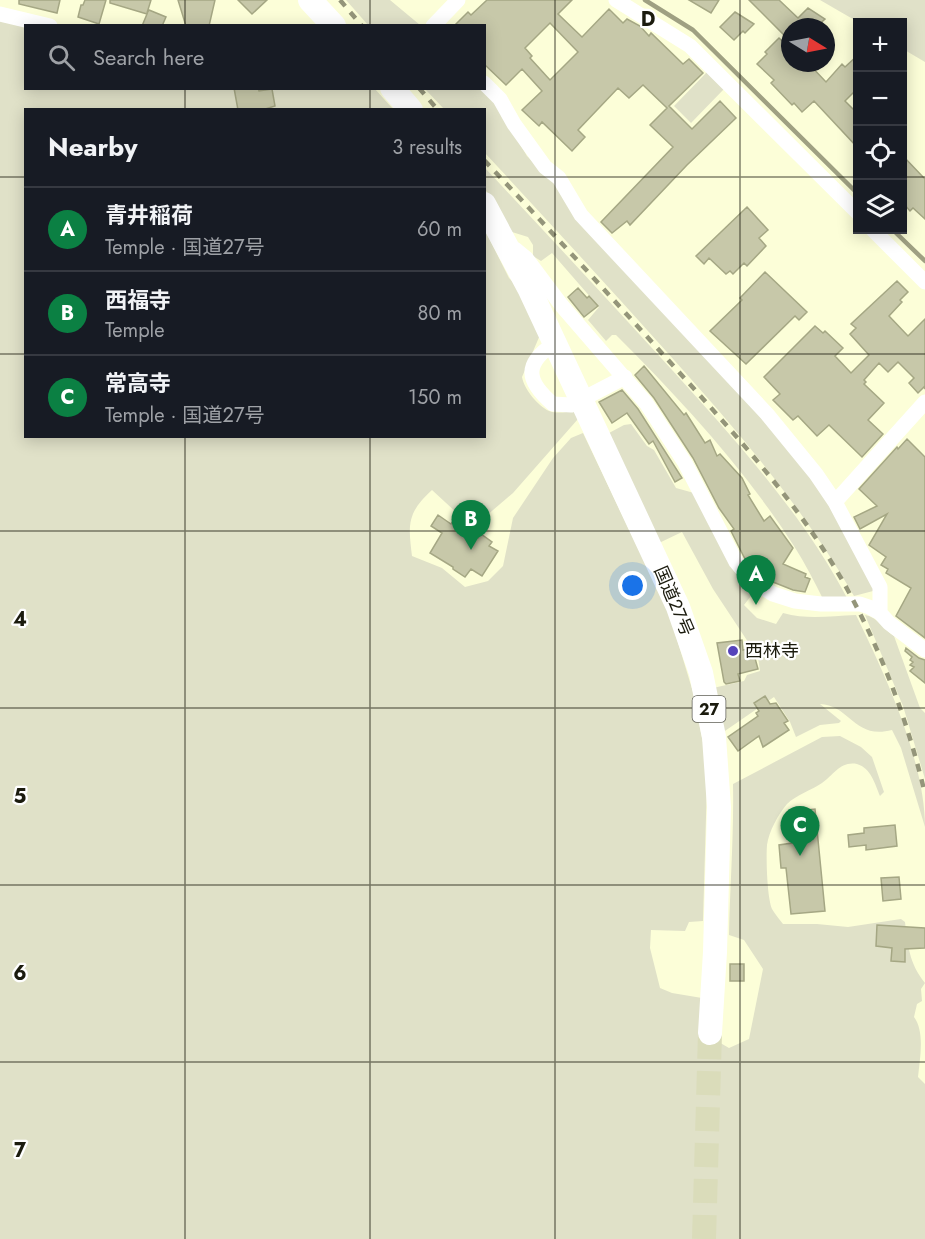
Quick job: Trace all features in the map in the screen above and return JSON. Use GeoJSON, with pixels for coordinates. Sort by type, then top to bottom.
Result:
{"type":"FeatureCollection","features":[{"type":"Feature","properties":{"kind":"highway"},"geometry":{"type":"LineString","coordinates":[[310,0],[332,24]]}},
{"type":"Feature","properties":{"kind":"highway"},"geometry":{"type":"LineString","coordinates":[[394,90],[409,108]]}},
{"type":"Feature","properties":{"kind":"highway","name":"国道27号"},"geometry":{"type":"LineString","coordinates":[[486,207],[504,238],[583,402],[678,607],[696,654],[710,716],[716,758],[719,807],[711,1033]]}},
{"type":"Feature","properties":{"kind":"street"},"geometry":{"type":"LineString","coordinates":[[435,24],[458,0]]}},
{"type":"Feature","properties":{"kind":"street"},"geometry":{"type":"LineString","coordinates":[[616,0],[690,46],[853,208]]}},
{"type":"Feature","properties":{"kind":"street"},"geometry":{"type":"LineString","coordinates":[[0,14],[42,24]]}},
{"type":"Feature","properties":{"kind":"street"},"geometry":{"type":"LineString","coordinates":[[486,85],[501,99],[514,124],[546,167],[559,178],[581,215],[767,414],[806,461],[835,502],[880,587],[880,613]]}},
{"type":"Feature","properties":{"kind":"street"},"geometry":{"type":"LineString","coordinates":[[877,234],[925,282]]}},
{"type":"Feature","properties":{"kind":"street"},"geometry":{"type":"LineString","coordinates":[[504,238],[526,258],[562,306],[646,403],[685,463],[736,562],[752,581],[773,594],[795,601],[860,604],[880,613],[889,623],[925,650]]}},
{"type":"Feature","properties":{"kind":"street"},"geometry":{"type":"LineString","coordinates":[[555,343],[539,355],[531,377],[532,383],[553,405],[571,405],[625,377]]}},
{"type":"Feature","properties":{"kind":"street"},"geometry":{"type":"LineString","coordinates":[[835,502],[925,402]]}},
{"type":"Feature","properties":{"kind":"green space"},"geometry":{"type":"Polygon","coordinates":[[[346,0],[390,0],[419,24],[367,24],[346,0]]]}},
{"type":"Feature","properties":{"kind":"green space"},"geometry":{"type":"Polygon","coordinates":[[[820,0],[925,0],[925,62],[907,51],[907,18],[853,19],[820,0]]]}},
{"type":"Feature","properties":{"kind":"green space"},"geometry":{"type":"Polygon","coordinates":[[[0,21],[24,27],[24,90],[376,90],[392,108],[24,108],[24,438],[486,438],[486,232],[540,335],[522,377],[526,387],[532,397],[545,409],[555,412],[574,411],[578,419],[513,493],[486,516],[458,514],[432,490],[418,506],[411,520],[412,556],[442,568],[465,587],[488,581],[503,566],[513,518],[553,458],[571,438],[583,433],[669,613],[693,692],[704,748],[707,782],[703,921],[689,922],[685,931],[651,930],[650,948],[660,988],[672,993],[702,998],[717,1041],[729,1048],[749,1039],[763,969],[744,940],[729,935],[733,784],[822,737],[840,736],[861,747],[872,757],[884,792],[880,796],[866,769],[857,764],[851,764],[842,767],[822,783],[787,804],[774,823],[768,840],[768,887],[772,909],[783,924],[848,927],[901,919],[905,922],[912,961],[925,983],[921,989],[922,1001],[917,1004],[914,1017],[921,1038],[918,1077],[925,1084],[925,1239],[0,1239],[0,21]]]}},
{"type":"Feature","properties":{"kind":"green space"},"geometry":{"type":"Polygon","coordinates":[[[707,72],[724,89],[691,123],[674,106],[707,72]]]}},
{"type":"Feature","properties":{"kind":"green space"},"geometry":{"type":"Polygon","coordinates":[[[426,90],[482,90],[495,102],[527,156],[559,187],[812,476],[874,585],[873,591],[854,596],[834,562],[790,499],[742,439],[692,380],[486,154],[486,108],[443,108],[426,90]]]}},
{"type":"Feature","properties":{"kind":"green space"},"geometry":{"type":"Polygon","coordinates":[[[486,169],[744,451],[810,537],[847,598],[823,599],[802,559],[775,517],[711,436],[616,335],[612,335],[606,341],[588,320],[599,307],[552,253],[541,261],[533,256],[533,245],[528,237],[512,232],[486,191],[486,169]]]}},
{"type":"Feature","properties":{"kind":"green space"},"geometry":{"type":"Polygon","coordinates":[[[631,424],[647,446],[654,450],[676,488],[694,493],[734,571],[754,592],[744,605],[757,618],[776,624],[783,613],[810,617],[856,615],[891,691],[911,746],[923,801],[925,827],[901,748],[892,730],[879,732],[869,730],[839,710],[820,704],[841,721],[820,725],[796,737],[790,722],[774,697],[722,733],[713,688],[744,681],[747,675],[760,671],[758,657],[713,589],[682,532],[659,543],[609,433],[631,424]]]}},
{"type":"Feature","properties":{"kind":"green space"},"geometry":{"type":"Polygon","coordinates":[[[865,615],[877,621],[894,636],[920,708],[925,713],[925,779],[903,706],[865,615]]]}},
{"type":"Feature","properties":{"kind":"building"},"geometry":{"type":"Polygon","coordinates":[[[19,0],[60,0],[57,13],[19,4],[19,0]]]}},
{"type":"Feature","properties":{"kind":"building"},"geometry":{"type":"Polygon","coordinates":[[[85,0],[106,0],[99,24],[78,17],[85,0]]]}},
{"type":"Feature","properties":{"kind":"building"},"geometry":{"type":"Polygon","coordinates":[[[110,0],[151,0],[147,13],[149,10],[166,17],[163,24],[143,24],[147,14],[110,3],[110,0]]]}},
{"type":"Feature","properties":{"kind":"building"},"geometry":{"type":"Polygon","coordinates":[[[178,0],[215,0],[209,24],[185,24],[178,0]]]}},
{"type":"Feature","properties":{"kind":"building"},"geometry":{"type":"Polygon","coordinates":[[[238,0],[267,0],[252,14],[238,0]]]}},
{"type":"Feature","properties":{"kind":"building"},"geometry":{"type":"Polygon","coordinates":[[[487,0],[572,0],[558,14],[582,37],[609,9],[623,23],[627,19],[640,26],[649,36],[651,33],[683,64],[689,59],[703,73],[669,106],[692,129],[720,101],[736,118],[630,225],[627,221],[612,233],[601,222],[673,147],[650,125],[667,108],[643,85],[629,98],[618,88],[578,130],[585,137],[572,151],[542,122],[539,126],[522,110],[542,91],[522,69],[506,85],[486,66],[486,24],[456,24],[468,12],[471,15],[487,0]],[[550,23],[525,48],[532,56],[530,58],[550,80],[578,52],[550,23]]]}},
{"type":"Feature","properties":{"kind":"building"},"geometry":{"type":"Polygon","coordinates":[[[689,0],[719,0],[711,13],[689,0]]]}},
{"type":"Feature","properties":{"kind":"building"},"geometry":{"type":"Polygon","coordinates":[[[749,0],[779,0],[798,18],[781,18],[781,32],[749,0]]]}},
{"type":"Feature","properties":{"kind":"building"},"geometry":{"type":"Polygon","coordinates":[[[808,8],[823,18],[798,18],[808,8]]]}},
{"type":"Feature","properties":{"kind":"building"},"geometry":{"type":"Polygon","coordinates":[[[735,12],[754,24],[734,40],[720,27],[735,12]]]}},
{"type":"Feature","properties":{"kind":"building"},"geometry":{"type":"Polygon","coordinates":[[[779,38],[781,40],[781,72],[817,72],[826,82],[842,64],[845,67],[853,60],[853,93],[845,101],[853,109],[853,143],[814,101],[802,112],[794,103],[792,105],[771,83],[774,80],[757,64],[767,54],[765,52],[779,38]]]}},
{"type":"Feature","properties":{"kind":"building"},"geometry":{"type":"Polygon","coordinates":[[[234,90],[272,90],[275,106],[238,108],[234,90]]]}},
{"type":"Feature","properties":{"kind":"building"},"geometry":{"type":"Polygon","coordinates":[[[907,160],[925,179],[925,219],[913,208],[910,211],[907,208],[907,160]]]}},
{"type":"Feature","properties":{"kind":"building"},"geometry":{"type":"Polygon","coordinates":[[[747,207],[768,230],[759,238],[766,246],[747,266],[744,263],[733,274],[730,271],[726,274],[709,258],[704,264],[696,256],[747,207]]]}},
{"type":"Feature","properties":{"kind":"building"},"geometry":{"type":"Polygon","coordinates":[[[765,272],[807,312],[799,320],[795,316],[746,364],[710,331],[742,300],[740,298],[765,272]]]}},
{"type":"Feature","properties":{"kind":"building"},"geometry":{"type":"Polygon","coordinates":[[[897,281],[908,292],[889,316],[908,336],[925,319],[925,389],[924,387],[918,393],[909,383],[914,378],[898,362],[888,372],[879,363],[864,380],[866,382],[864,384],[884,403],[868,420],[883,434],[862,457],[829,425],[817,436],[798,416],[793,420],[773,400],[780,394],[764,377],[815,326],[823,333],[825,331],[843,348],[835,356],[851,373],[869,355],[850,334],[856,328],[851,324],[897,281]]]}},
{"type":"Feature","properties":{"kind":"building"},"geometry":{"type":"Polygon","coordinates":[[[578,288],[598,306],[584,317],[568,297],[578,288]]]}},
{"type":"Feature","properties":{"kind":"building"},"geometry":{"type":"Polygon","coordinates":[[[644,366],[684,415],[686,413],[705,443],[710,440],[717,456],[720,454],[742,478],[750,494],[748,495],[764,521],[770,516],[793,548],[783,564],[806,574],[805,577],[810,579],[805,592],[793,590],[758,574],[744,557],[731,531],[734,529],[719,508],[693,458],[654,398],[635,375],[644,366]]]}},
{"type":"Feature","properties":{"kind":"building"},"geometry":{"type":"Polygon","coordinates":[[[622,390],[638,409],[682,478],[675,482],[653,441],[649,444],[627,413],[612,423],[599,402],[622,390]]]}},
{"type":"Feature","properties":{"kind":"building"},"geometry":{"type":"Polygon","coordinates":[[[907,439],[925,457],[925,638],[896,616],[911,588],[886,573],[888,569],[881,565],[886,557],[869,545],[887,514],[860,529],[854,517],[877,506],[859,489],[907,439]]]}},
{"type":"Feature","properties":{"kind":"building"},"geometry":{"type":"Polygon","coordinates":[[[438,515],[451,524],[453,521],[478,538],[481,534],[492,542],[489,546],[498,551],[482,576],[471,569],[465,577],[430,553],[442,533],[431,526],[438,515]]]}},
{"type":"Feature","properties":{"kind":"building"},"geometry":{"type":"Polygon","coordinates":[[[742,640],[743,650],[748,649],[750,659],[755,658],[758,669],[738,674],[740,681],[726,684],[717,643],[742,640]]]}},
{"type":"Feature","properties":{"kind":"building"},"geometry":{"type":"Polygon","coordinates":[[[906,648],[925,660],[925,683],[910,671],[914,667],[910,665],[913,662],[910,660],[912,657],[905,651],[906,648]]]}},
{"type":"Feature","properties":{"kind":"building"},"geometry":{"type":"Polygon","coordinates":[[[765,696],[770,704],[776,703],[788,721],[784,723],[789,730],[763,747],[759,736],[738,751],[728,737],[758,716],[756,713],[759,711],[754,703],[765,696]]]}},
{"type":"Feature","properties":{"kind":"building"},"geometry":{"type":"Polygon","coordinates":[[[815,809],[825,911],[791,914],[786,868],[781,868],[779,845],[792,843],[789,812],[815,809]]]}},
{"type":"Feature","properties":{"kind":"building"},"geometry":{"type":"Polygon","coordinates":[[[895,825],[897,846],[866,850],[866,845],[849,847],[848,835],[864,833],[864,828],[895,825]]]}},
{"type":"Feature","properties":{"kind":"building"},"geometry":{"type":"Polygon","coordinates":[[[899,877],[901,899],[883,901],[881,878],[899,877]]]}},
{"type":"Feature","properties":{"kind":"building"},"geometry":{"type":"Polygon","coordinates":[[[877,925],[925,928],[925,948],[905,949],[905,962],[891,961],[892,948],[876,946],[877,925]]]}},
{"type":"Feature","properties":{"kind":"building"},"geometry":{"type":"Polygon","coordinates":[[[730,964],[744,964],[744,981],[730,981],[730,964]]]}},
{"type":"Feature","properties":{"kind":"waterway"},"geometry":{"type":"LineString","coordinates":[[645,0],[693,30],[853,189]]}},
{"type":"Feature","properties":{"kind":"waterway"},"geometry":{"type":"LineString","coordinates":[[897,234],[925,261]]}},
{"type":"Feature","properties":{"kind":"tunnel"},"geometry":{"type":"LineString","coordinates":[[704,1239],[710,1033]]}},
{"type":"Feature","properties":{"kind":"railway"},"geometry":{"type":"LineString","coordinates":[[340,0],[360,24]]}},
{"type":"Feature","properties":{"kind":"railway"},"geometry":{"type":"LineString","coordinates":[[421,90],[436,108]]}},
{"type":"Feature","properties":{"kind":"railway"},"geometry":{"type":"LineString","coordinates":[[486,162],[726,424],[772,479],[815,537],[852,598],[875,645],[904,718],[925,794]]}},
{"type":"Feature","properties":{"kind":"place","name":"西福寺"},"geometry":{"type":"Point","coordinates":[471,550]}},
{"type":"Feature","properties":{"kind":"place","name":"青井稲荷"},"geometry":{"type":"Point","coordinates":[756,605]}},
{"type":"Feature","properties":{"kind":"place","name":"西林寺"},"geometry":{"type":"Point","coordinates":[733,651]}},
{"type":"Feature","properties":{"kind":"place","name":"常高寺"},"geometry":{"type":"Point","coordinates":[800,856]}}]}
